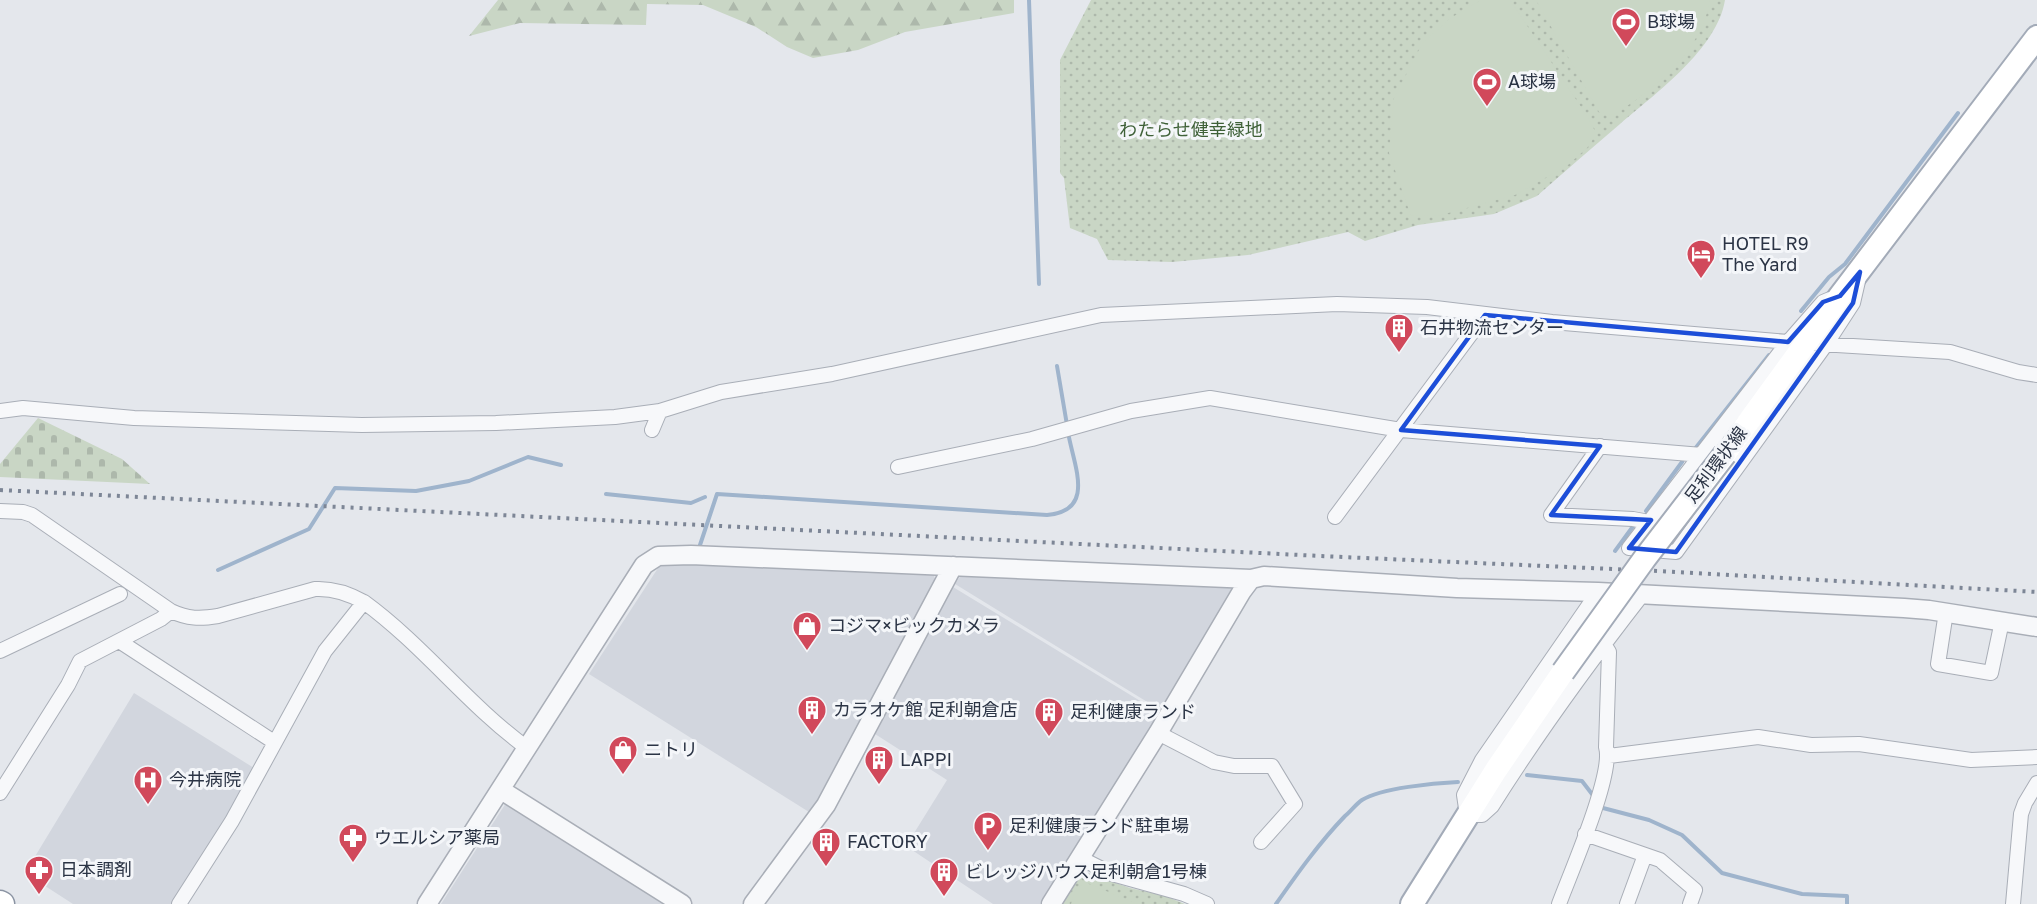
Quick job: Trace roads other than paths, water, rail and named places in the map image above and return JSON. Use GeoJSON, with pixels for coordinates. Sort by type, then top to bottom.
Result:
{"type":"FeatureCollection","features":[{"type":"Feature","properties":{"kind":"main road","name":"足利環状線"},"geometry":{"type":"LineString","coordinates":[[1412,904],[1467,815],[1563,672],[1645,558],[2037,37]]}},
{"type":"Feature","properties":{"kind":"street"},"geometry":{"type":"LineString","coordinates":[[1807,342],[1676,552],[1629,548],[1702,455],[1807,342],[1853,303],[1860,272]]}},
{"type":"Feature","properties":{"kind":"street"},"geometry":{"type":"LineString","coordinates":[[0,411],[23,408],[134,418],[362,425],[496,423],[615,417],[660,411],[721,392],[832,374],[1101,315],[1337,303],[1427,307],[1485,315],[1950,352],[2018,372],[2037,375]]}},
{"type":"Feature","properties":{"kind":"street"},"geometry":{"type":"LineString","coordinates":[[1335,517],[1485,315]]}},
{"type":"Feature","properties":{"kind":"street"},"geometry":{"type":"LineString","coordinates":[[898,467],[1032,439],[1131,411],[1210,398],[1401,430],[1702,455]]}},
{"type":"Feature","properties":{"kind":"street"},"geometry":{"type":"LineString","coordinates":[[652,430],[660,411]]}},
{"type":"Feature","properties":{"kind":"street"},"geometry":{"type":"LineString","coordinates":[[1600,446],[1551,515],[1649,522]]}},
{"type":"Feature","properties":{"kind":"street"},"geometry":{"type":"LineString","coordinates":[[0,511],[23,512],[32,515],[183,617],[203,618],[315,589],[326,588],[349,594],[364,602],[392,624],[469,697],[528,748]]}},
{"type":"Feature","properties":{"kind":"street"},"geometry":{"type":"LineString","coordinates":[[427,904],[644,565],[658,556],[691,555],[1251,579],[1264,576],[1457,588],[1598,592],[1904,608],[1946,612],[2037,627]]}},
{"type":"Feature","properties":{"kind":"street"},"geometry":{"type":"LineString","coordinates":[[753,904],[825,805],[953,566]]}},
{"type":"Feature","properties":{"kind":"street"},"geometry":{"type":"LineString","coordinates":[[1051,904],[1251,579]]}},
{"type":"Feature","properties":{"kind":"street"},"geometry":{"type":"LineString","coordinates":[[1598,592],[1473,775],[1464,795],[1467,815],[1482,815],[1492,806],[1604,644],[1642,596]]}},
{"type":"Feature","properties":{"kind":"street"},"geometry":{"type":"LineString","coordinates":[[0,651],[120,594]]}},
{"type":"Feature","properties":{"kind":"street"},"geometry":{"type":"LineString","coordinates":[[179,904],[232,821],[325,651],[364,602]]}},
{"type":"Feature","properties":{"kind":"street"},"geometry":{"type":"LineString","coordinates":[[0,793],[5,775],[68,685],[80,661],[161,619],[171,611]]}},
{"type":"Feature","properties":{"kind":"street"},"geometry":{"type":"LineString","coordinates":[[1946,612],[1938,664],[1991,673],[2002,621]]}},
{"type":"Feature","properties":{"kind":"street"},"geometry":{"type":"LineString","coordinates":[[118,641],[274,742]]}},
{"type":"Feature","properties":{"kind":"street"},"geometry":{"type":"LineString","coordinates":[[1559,904],[1598,803],[1609,756],[1606,747],[1609,652],[1604,644]]}},
{"type":"Feature","properties":{"kind":"street"},"geometry":{"type":"LineString","coordinates":[[1158,733],[1214,762],[1234,766],[1272,766],[1295,804],[1261,842]]}},
{"type":"Feature","properties":{"kind":"street"},"geometry":{"type":"LineString","coordinates":[[1609,756],[1758,737],[1811,745],[1859,744],[1971,760],[2037,757]]}},
{"type":"Feature","properties":{"kind":"street"},"geometry":{"type":"LineString","coordinates":[[2013,904],[2021,814],[2037,783]]}},
{"type":"Feature","properties":{"kind":"street"},"geometry":{"type":"LineString","coordinates":[[501,790],[682,904]]}},
{"type":"Feature","properties":{"kind":"street"},"geometry":{"type":"LineString","coordinates":[[1585,834],[1660,860],[1695,890],[1690,904]]}},
{"type":"Feature","properties":{"kind":"street"},"geometry":{"type":"LineString","coordinates":[[1627,904],[1645,855]]}},
{"type":"Feature","properties":{"kind":"street"},"geometry":{"type":"LineString","coordinates":[[1080,858],[1112,874],[1184,894],[1207,904]]}},
{"type":"Feature","properties":{"kind":"waterway"},"geometry":{"type":"LineString","coordinates":[[1029,0],[1039,284]]}},
{"type":"Feature","properties":{"kind":"waterway"},"geometry":{"type":"LineString","coordinates":[[1801,311],[1829,277],[1845,264],[1958,113]]}},
{"type":"Feature","properties":{"kind":"waterway"},"geometry":{"type":"LineString","coordinates":[[1694,450],[1769,355]]}},
{"type":"Feature","properties":{"kind":"waterway"},"geometry":{"type":"LineString","coordinates":[[1057,366],[1067,425]]}},
{"type":"Feature","properties":{"kind":"waterway"},"geometry":{"type":"LineString","coordinates":[[700,545],[717,494],[1047,515],[1062,512],[1072,505],[1077,495],[1078,484],[1068,432]]}},
{"type":"Feature","properties":{"kind":"waterway"},"geometry":{"type":"LineString","coordinates":[[218,570],[309,529],[335,488],[416,491],[469,481],[528,457],[561,465]]}},
{"type":"Feature","properties":{"kind":"waterway"},"geometry":{"type":"LineString","coordinates":[[1646,511],[1682,462]]}},
{"type":"Feature","properties":{"kind":"waterway"},"geometry":{"type":"LineString","coordinates":[[606,494],[691,503],[705,497]]}},
{"type":"Feature","properties":{"kind":"waterway"},"geometry":{"type":"LineString","coordinates":[[1615,551],[1634,525]]}},
{"type":"Feature","properties":{"kind":"waterway"},"geometry":{"type":"LineString","coordinates":[[1527,775],[1582,781],[1595,798]]}},
{"type":"Feature","properties":{"kind":"waterway"},"geometry":{"type":"LineString","coordinates":[[1276,904],[1326,837],[1362,800],[1395,789],[1458,782]]}},
{"type":"Feature","properties":{"kind":"waterway"},"geometry":{"type":"LineString","coordinates":[[1599,804],[1603,808],[1649,820],[1682,835],[1722,873],[1802,894],[1847,896],[1847,904]]}},
{"type":"Feature","properties":{"kind":"railway"},"geometry":{"type":"LineString","coordinates":[[0,490],[1657,571],[2037,592]]}},
{"type":"Feature","properties":{"kind":"place","name":"B球場"},"geometry":{"type":"Point","coordinates":[1626,48]}},
{"type":"Feature","properties":{"kind":"place","name":"A球場"},"geometry":{"type":"Point","coordinates":[1487,108]}},
{"type":"Feature","properties":{"kind":"place","name":"HOTEL R9 The Yard"},"geometry":{"type":"Point","coordinates":[1701,280]}},
{"type":"Feature","properties":{"kind":"place","name":"石井物流センター"},"geometry":{"type":"Point","coordinates":[1399,354]}},
{"type":"Feature","properties":{"kind":"place","name":"コジマ×ビックカメラ"},"geometry":{"type":"Point","coordinates":[807,652]}},
{"type":"Feature","properties":{"kind":"place","name":"カラオケ館 足利朝倉店"},"geometry":{"type":"Point","coordinates":[812,736]}},
{"type":"Feature","properties":{"kind":"place","name":"足利健康ランド"},"geometry":{"type":"Point","coordinates":[1049,738]}},
{"type":"Feature","properties":{"kind":"place","name":"ニトリ"},"geometry":{"type":"Point","coordinates":[623,776]}},
{"type":"Feature","properties":{"kind":"place","name":"LAPPI"},"geometry":{"type":"Point","coordinates":[879,786]}},
{"type":"Feature","properties":{"kind":"place","name":"今井病院"},"geometry":{"type":"Point","coordinates":[148,806]}},
{"type":"Feature","properties":{"kind":"place","name":"足利健康ランド駐車場"},"geometry":{"type":"Point","coordinates":[988,852]}},
{"type":"Feature","properties":{"kind":"place","name":"ウエルシア薬局"},"geometry":{"type":"Point","coordinates":[353,864]}},
{"type":"Feature","properties":{"kind":"place","name":"FACTORY"},"geometry":{"type":"Point","coordinates":[826,868]}},
{"type":"Feature","properties":{"kind":"place","name":"日本調剤"},"geometry":{"type":"Point","coordinates":[39,896]}},
{"type":"Feature","properties":{"kind":"place","name":"ビレッジハウス足利朝倉1号棟"},"geometry":{"type":"Point","coordinates":[944,898]}},
{"type":"Feature","properties":{"kind":"park label","name":"わたらせ健幸緑地"},"geometry":{"type":"Point","coordinates":[1191,130]}}]}
